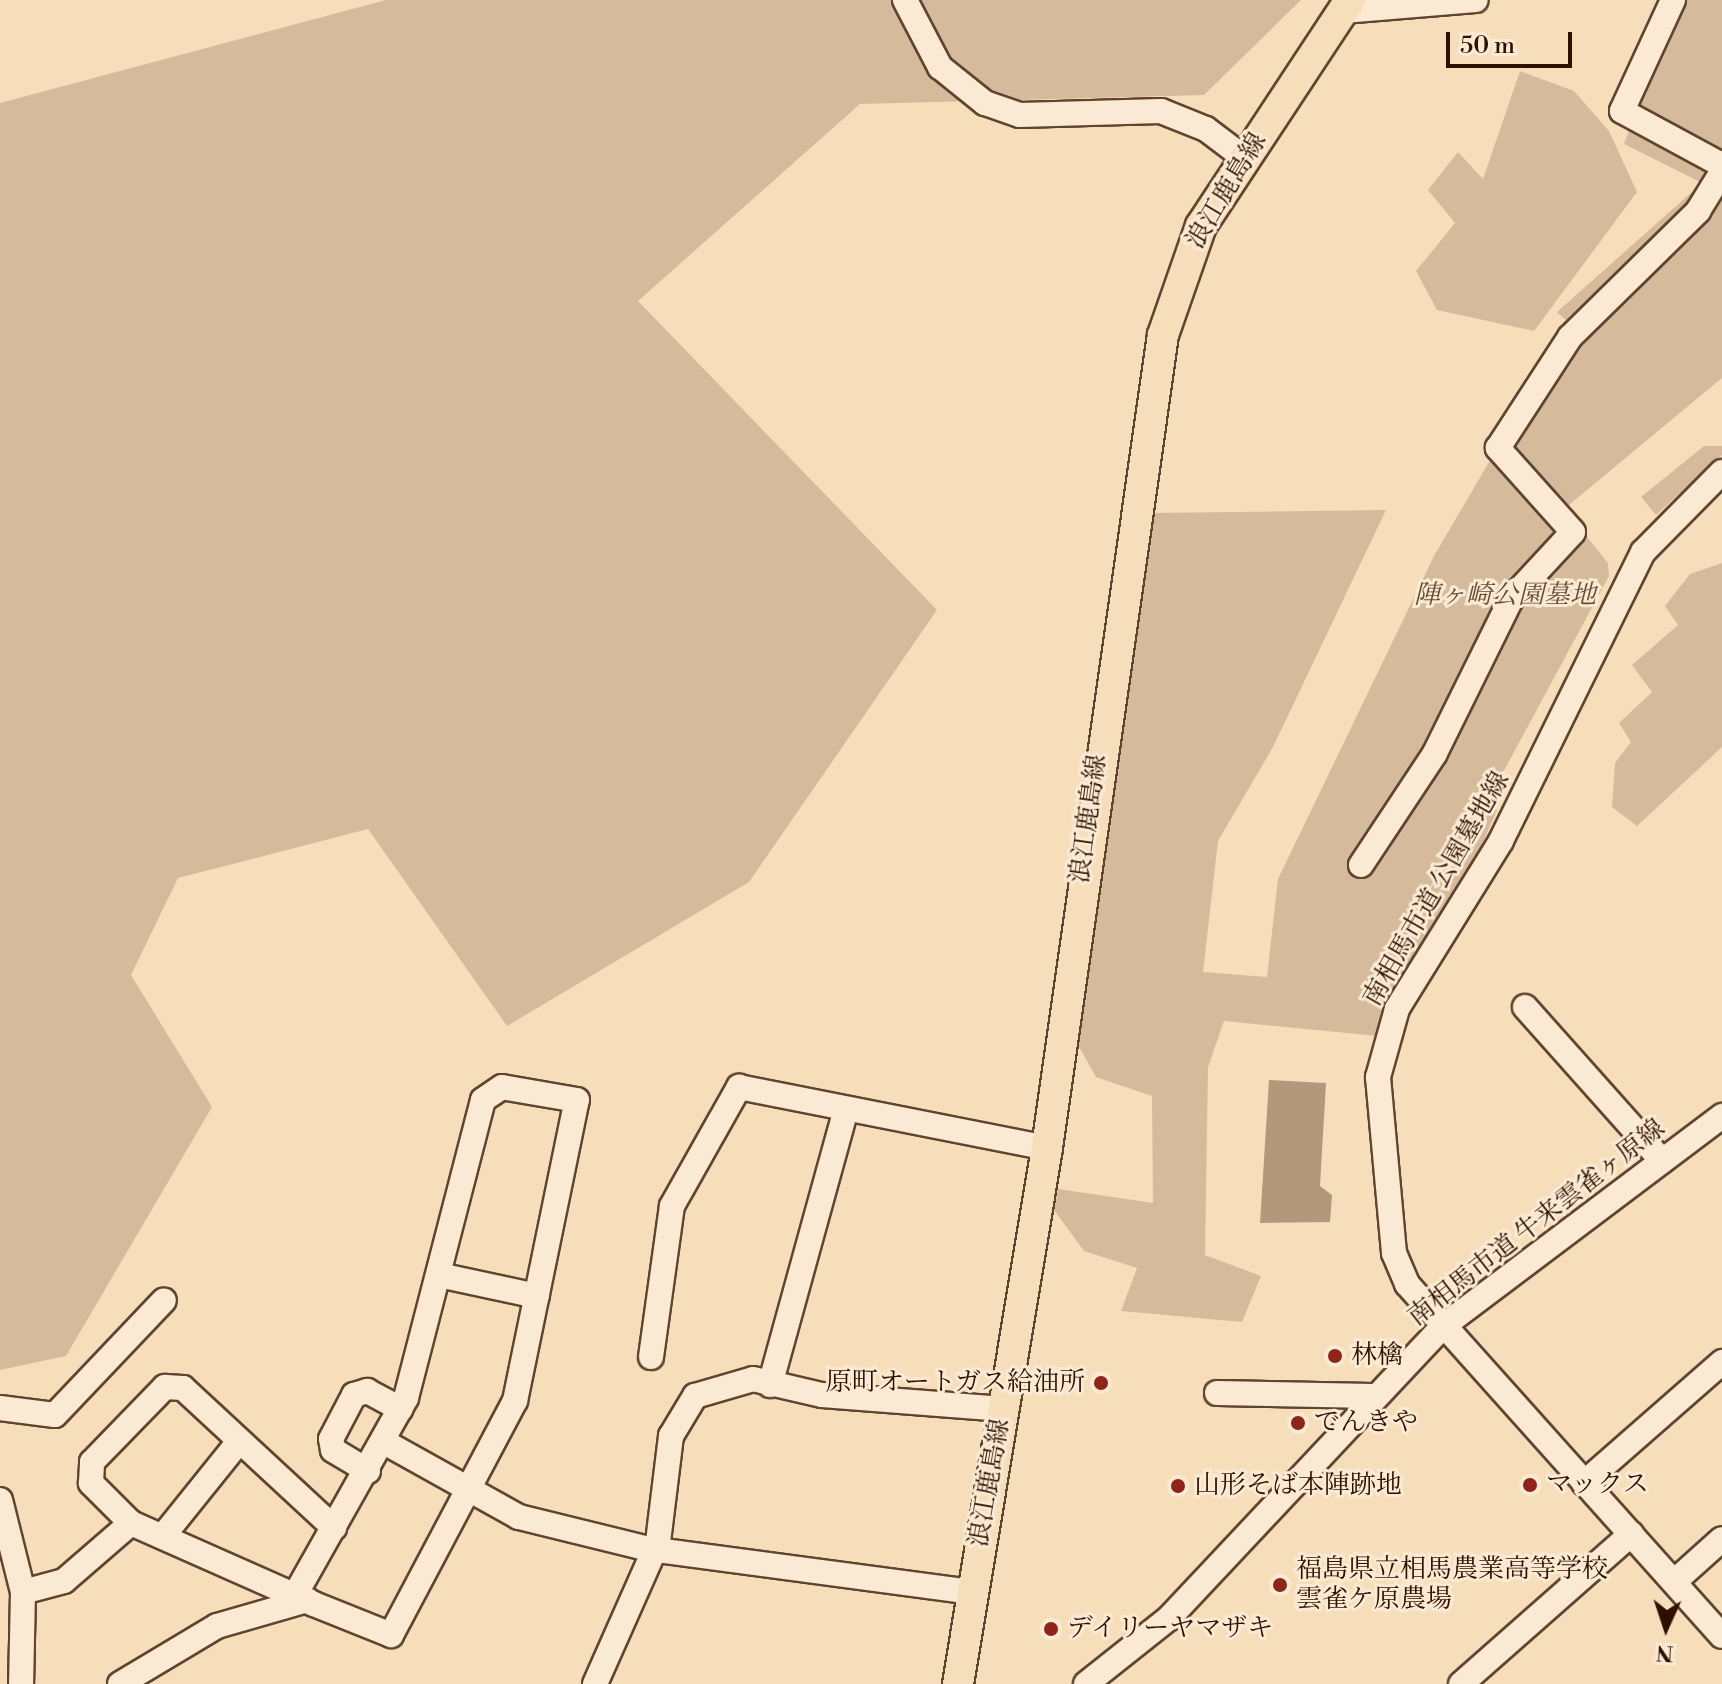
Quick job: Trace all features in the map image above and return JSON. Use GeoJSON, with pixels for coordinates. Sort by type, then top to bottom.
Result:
{"type":"FeatureCollection","features":[{"type":"Feature","properties":{"kind":"main road","name":"浪江鹿島線"},"geometry":{"type":"LineString","coordinates":[[958,1684],[1047,1148],[1163,335],[1189,253],[1243,157],[1346,6]]}},
{"type":"Feature","properties":{"kind":"street"},"geometry":{"type":"LineString","coordinates":[[905,0],[940,67],[985,103],[1020,115],[1161,111],[1206,129],[1243,157]]}},
{"type":"Feature","properties":{"kind":"street"},"geometry":{"type":"LineString","coordinates":[[1346,6],[1476,0]]}},
{"type":"Feature","properties":{"kind":"street"},"geometry":{"type":"LineString","coordinates":[[1673,0],[1622,111],[1722,165]]}},
{"type":"Feature","properties":{"kind":"street"},"geometry":{"type":"LineString","coordinates":[[1361,865],[1429,762],[1517,589],[1573,532],[1498,448],[1570,337],[1698,211],[1722,172]]}},
{"type":"Feature","properties":{"kind":"street","name":"南相馬市道 公園墓地線"},"geometry":{"type":"LineString","coordinates":[[1722,472],[1643,552],[1501,841],[1397,1009],[1384,1045],[1378,1105],[1394,1253],[1407,1284],[1442,1327],[1722,1636]]}},
{"type":"Feature","properties":{"kind":"street"},"geometry":{"type":"LineString","coordinates":[[1525,1007],[1662,1161]]}},
{"type":"Feature","properties":{"kind":"street"},"geometry":{"type":"LineString","coordinates":[[120,1684],[217,1626],[301,1598],[334,1528],[386,1443],[401,1409],[483,1100],[502,1087],[577,1100],[515,1401],[391,1635],[301,1598],[131,1523],[91,1483],[92,1462],[165,1387],[183,1388],[237,1444],[259,1455],[334,1528]]}},
{"type":"Feature","properties":{"kind":"street"},"geometry":{"type":"LineString","coordinates":[[651,1357],[672,1206],[739,1087],[1047,1148]]}},
{"type":"Feature","properties":{"kind":"street"},"geometry":{"type":"LineString","coordinates":[[770,1385],[846,1109]]}},
{"type":"Feature","properties":{"kind":"street","name":"南相馬市道 牛来雲雀ヶ原線"},"geometry":{"type":"LineString","coordinates":[[1101,1680],[1169,1618],[1373,1396],[1442,1327],[1722,1116]]}},
{"type":"Feature","properties":{"kind":"street"},"geometry":{"type":"LineString","coordinates":[[439,1275],[537,1296]]}},
{"type":"Feature","properties":{"kind":"street"},"geometry":{"type":"LineString","coordinates":[[0,1408],[55,1415],[164,1300]]}},
{"type":"Feature","properties":{"kind":"street"},"geometry":{"type":"LineString","coordinates":[[1584,1483],[1722,1362]]}},
{"type":"Feature","properties":{"kind":"street"},"geometry":{"type":"LineString","coordinates":[[595,1684],[655,1550],[671,1436],[684,1406],[709,1388],[753,1379],[770,1385],[1003,1409]]}},
{"type":"Feature","properties":{"kind":"street"},"geometry":{"type":"LineString","coordinates":[[368,1471],[333,1450],[331,1439],[348,1406],[367,1391],[401,1409]]}},
{"type":"Feature","properties":{"kind":"street"},"geometry":{"type":"LineString","coordinates":[[1217,1393],[1373,1396]]}},
{"type":"Feature","properties":{"kind":"street"},"geometry":{"type":"LineString","coordinates":[[386,1443],[519,1517],[655,1550],[972,1592]]}},
{"type":"Feature","properties":{"kind":"street"},"geometry":{"type":"LineString","coordinates":[[163,1536],[237,1444]]}},
{"type":"Feature","properties":{"kind":"street"},"geometry":{"type":"LineString","coordinates":[[0,1500],[23,1592],[21,1684]]}},
{"type":"Feature","properties":{"kind":"street"},"geometry":{"type":"LineString","coordinates":[[23,1592],[64,1581],[131,1523]]}},
{"type":"Feature","properties":{"kind":"street"},"geometry":{"type":"LineString","coordinates":[[1461,1684],[1631,1534]]}},
{"type":"Feature","properties":{"kind":"street"},"geometry":{"type":"LineString","coordinates":[[1674,1582],[1722,1539]]}},
{"type":"Feature","properties":{"kind":"green space"},"geometry":{"type":"Polygon","coordinates":[[[386,0],[1301,0],[1204,95],[860,104],[638,301],[937,610],[749,882],[507,1026],[368,829],[178,878],[131,975],[212,1107],[66,1356],[0,1370],[0,103],[386,0]]]}},
{"type":"Feature","properties":{"kind":"green space"},"geometry":{"type":"Polygon","coordinates":[[[1664,0],[1722,0],[1722,378],[1564,509],[1608,563],[1609,576],[1486,804],[1369,977],[1490,803],[1497,810],[1398,1038],[1224,1021],[1208,1067],[1205,1255],[1261,1276],[1242,1322],[1121,1311],[1137,1268],[1084,1251],[1054,1210],[1058,1189],[1153,1203],[1152,1096],[1096,1077],[1074,1038],[1154,513],[1386,510],[1273,747],[1218,841],[1203,972],[1267,977],[1278,879],[1434,556],[1570,324],[1557,312],[1702,183],[1624,144],[1629,131],[1619,122],[1664,0]]]}},
{"type":"Feature","properties":{"kind":"green space"},"geometry":{"type":"Polygon","coordinates":[[[1520,71],[1574,91],[1609,131],[1637,192],[1534,331],[1437,310],[1416,271],[1455,223],[1428,190],[1458,152],[1483,179],[1520,71]]]}},
{"type":"Feature","properties":{"kind":"green space"},"geometry":{"type":"Polygon","coordinates":[[[1704,446],[1722,446],[1722,455],[1656,515],[1641,497],[1704,446]]]}},
{"type":"Feature","properties":{"kind":"green space","name":"陣ヶ崎公園墓地"},"geometry":{"type":"Polygon","coordinates":[[[1722,563],[1722,747],[1637,826],[1612,807],[1615,763],[1631,742],[1619,723],[1652,692],[1632,665],[1678,625],[1665,606],[1690,574],[1722,563]]]}},
{"type":"Feature","properties":{"kind":"shaded area"},"geometry":{"type":"Polygon","coordinates":[[[1269,1080],[1326,1083],[1320,1186],[1332,1195],[1330,1222],[1260,1223],[1269,1080]]]}},
{"type":"Feature","properties":{"kind":"place","name":"林檎"},"geometry":{"type":"Point","coordinates":[1335,1356]}},
{"type":"Feature","properties":{"kind":"place","name":"原町オートガス給油所"},"geometry":{"type":"Point","coordinates":[1101,1383]}},
{"type":"Feature","properties":{"kind":"place","name":"でんきや"},"geometry":{"type":"Point","coordinates":[1298,1423]}},
{"type":"Feature","properties":{"kind":"place","name":"マックス"},"geometry":{"type":"Point","coordinates":[1530,1485]}},
{"type":"Feature","properties":{"kind":"place","name":"山形そば本陣跡地"},"geometry":{"type":"Point","coordinates":[1178,1486]}},
{"type":"Feature","properties":{"kind":"place","name":"福島県立相馬農業高等学校 雲雀ケ原農場"},"geometry":{"type":"Point","coordinates":[1280,1585]}},
{"type":"Feature","properties":{"kind":"place","name":"デイリーヤマザキ"},"geometry":{"type":"Point","coordinates":[1051,1629]}}]}
